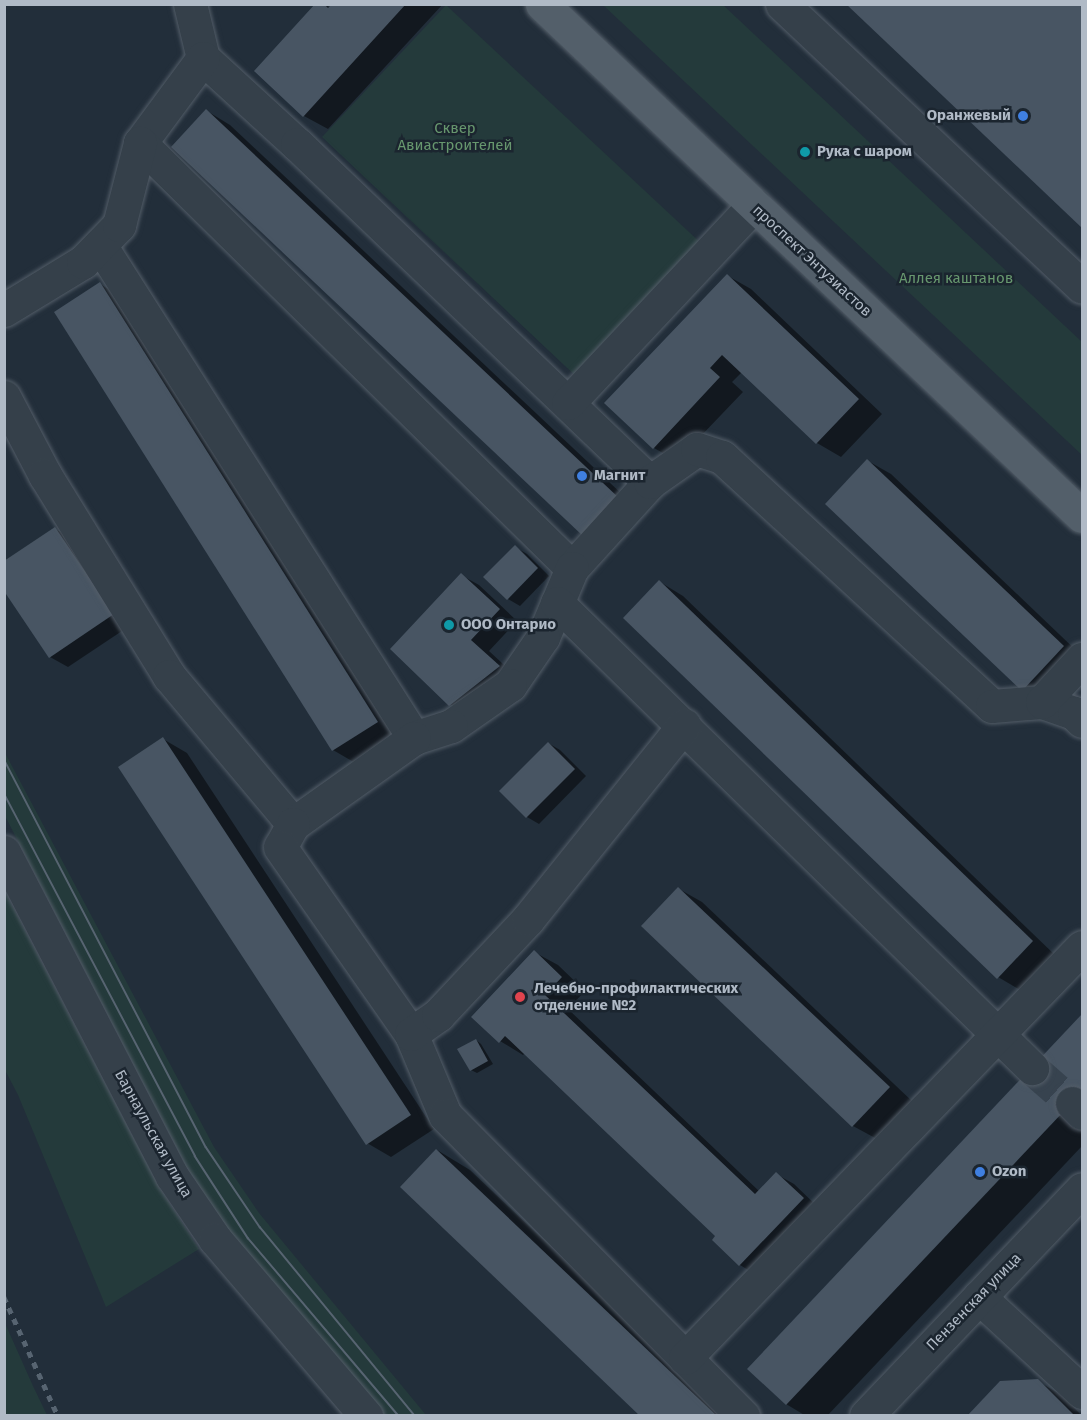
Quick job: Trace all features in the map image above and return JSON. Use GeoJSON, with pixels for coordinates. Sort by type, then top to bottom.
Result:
{"type":"FeatureCollection","features":[{"type":"Feature","properties":{"kind":"main road","name":"проспект Энтузиастов"},"geometry":{"type":"LineString","coordinates":[[542,4],[1083,516]]}},
{"type":"Feature","properties":{"kind":"street"},"geometry":{"type":"LineString","coordinates":[[190,4],[203,58],[297,144],[650,482]]}},
{"type":"Feature","properties":{"kind":"street"},"geometry":{"type":"LineString","coordinates":[[782,4],[1083,287]]}},
{"type":"Feature","properties":{"kind":"street"},"geometry":{"type":"LineString","coordinates":[[4,310],[83,262],[119,225],[140,143],[203,58]]}},
{"type":"Feature","properties":{"kind":"street"},"geometry":{"type":"LineString","coordinates":[[140,143],[572,568]]}},
{"type":"Feature","properties":{"kind":"street"},"geometry":{"type":"LineString","coordinates":[[568,403],[754,205]]}},
{"type":"Feature","properties":{"kind":"street"},"geometry":{"type":"LineString","coordinates":[[100,245],[414,738]]}},
{"type":"Feature","properties":{"kind":"street"},"geometry":{"type":"LineString","coordinates":[[4,397],[45,476],[168,676],[293,824]]}},
{"type":"Feature","properties":{"kind":"street"},"geometry":{"type":"LineString","coordinates":[[743,1416],[445,1115],[411,1034],[280,847],[293,824],[414,738],[451,726],[510,685],[543,637],[572,568],[650,482],[697,449],[722,457],[992,706],[1042,702],[1074,713],[1083,721]]}},
{"type":"Feature","properties":{"kind":"street"},"geometry":{"type":"LineString","coordinates":[[557,603],[1032,1068]]}},
{"type":"Feature","properties":{"kind":"street"},"geometry":{"type":"LineString","coordinates":[[1042,702],[1083,659]]}},
{"type":"Feature","properties":{"kind":"street"},"geometry":{"type":"LineString","coordinates":[[411,1034],[438,1015],[528,919],[684,726]]}},
{"type":"Feature","properties":{"kind":"street","name":"Барнаульская улица"},"geometry":{"type":"LineString","coordinates":[[4,852],[172,1176],[215,1239],[366,1416]]}},
{"type":"Feature","properties":{"kind":"street"},"geometry":{"type":"LineString","coordinates":[[685,1358],[1083,947]]}},
{"type":"Feature","properties":{"kind":"street","name":"Пензенская улица"},"geometry":{"type":"LineString","coordinates":[[866,1416],[1083,1189]]}},
{"type":"Feature","properties":{"kind":"street"},"geometry":{"type":"LineString","coordinates":[[979,1297],[1083,1392]]}},
{"type":"Feature","properties":{"kind":"green space","name":"Сквер Авиастроителей"},"geometry":{"type":"Polygon","coordinates":[[[446,5],[704,246],[580,380],[322,137],[446,5]]]}},
{"type":"Feature","properties":{"kind":"green space","name":"Аллея каштанов"},"geometry":{"type":"Polygon","coordinates":[[[603,5],[723,5],[1082,342],[1082,455],[603,5]]]}},
{"type":"Feature","properties":{"kind":"green space"},"geometry":{"type":"Polygon","coordinates":[[[4,751],[214,1147],[259,1213],[426,1415],[384,1415],[228,1232],[187,1168],[5,816],[4,751]]]}},
{"type":"Feature","properties":{"kind":"green space"},"geometry":{"type":"Polygon","coordinates":[[[5,892],[159,1187],[199,1249],[106,1307],[18,1095],[5,1070],[5,892]]]}},
{"type":"Feature","properties":{"kind":"green space"},"geometry":{"type":"Polygon","coordinates":[[[4,1321],[33,1386],[47,1415],[5,1415],[4,1321]]]}},
{"type":"Feature","properties":{"kind":"building"},"geometry":{"type":"Polygon","coordinates":[[[315,4],[324,4],[328,8],[332,4],[406,4],[303,117],[254,71],[315,4]]]}},
{"type":"Feature","properties":{"kind":"building","name":"Оранжевый"},"geometry":{"type":"Polygon","coordinates":[[[846,4],[1082,4],[1082,228],[846,4]]]}},
{"type":"Feature","properties":{"kind":"building"},"geometry":{"type":"Polygon","coordinates":[[[206,109],[619,498],[583,536],[171,147],[206,109]]]}},
{"type":"Feature","properties":{"kind":"building"},"geometry":{"type":"Polygon","coordinates":[[[727,274],[859,399],[816,444],[722,355],[710,368],[720,377],[653,449],[604,403],[727,274]]]}},
{"type":"Feature","properties":{"kind":"building"},"geometry":{"type":"Polygon","coordinates":[[[100,282],[378,722],[332,751],[54,312],[100,282]]]}},
{"type":"Feature","properties":{"kind":"building"},"geometry":{"type":"Polygon","coordinates":[[[867,459],[1064,646],[1022,691],[825,504],[867,459]]]}},
{"type":"Feature","properties":{"kind":"building"},"geometry":{"type":"Polygon","coordinates":[[[55,527],[114,614],[49,658],[4,591],[4,561],[55,527]]]}},
{"type":"Feature","properties":{"kind":"building"},"geometry":{"type":"Polygon","coordinates":[[[515,545],[538,568],[507,600],[483,577],[515,545]]]}},
{"type":"Feature","properties":{"kind":"building","name":"ООО Онтарио"},"geometry":{"type":"Polygon","coordinates":[[[461,573],[500,609],[471,640],[500,666],[449,706],[390,649],[461,573]]]}},
{"type":"Feature","properties":{"kind":"building"},"geometry":{"type":"Polygon","coordinates":[[[659,580],[1033,941],[997,979],[623,618],[659,580]]]}},
{"type":"Feature","properties":{"kind":"building"},"geometry":{"type":"Polygon","coordinates":[[[163,737],[411,1115],[366,1145],[118,767],[163,737]]]}},
{"type":"Feature","properties":{"kind":"building"},"geometry":{"type":"Polygon","coordinates":[[[548,742],[575,769],[526,818],[499,791],[548,742]]]}},
{"type":"Feature","properties":{"kind":"building"},"geometry":{"type":"Polygon","coordinates":[[[678,887],[890,1087],[852,1127],[641,926],[678,887]]]}},
{"type":"Feature","properties":{"kind":"building"},"geometry":{"type":"Polygon","coordinates":[[[534,950],[562,977],[545,995],[755,1194],[776,1172],[804,1198],[739,1266],[712,1240],[715,1236],[505,1036],[499,1043],[471,1017],[534,950]]]}},
{"type":"Feature","properties":{"kind":"building"},"geometry":{"type":"Polygon","coordinates":[[[1082,1014],[1082,1092],[786,1405],[747,1369],[1082,1014]]]}},
{"type":"Feature","properties":{"kind":"building"},"geometry":{"type":"Polygon","coordinates":[[[476,1039],[488,1061],[470,1071],[457,1049],[476,1039]]]}},
{"type":"Feature","properties":{"kind":"building"},"geometry":{"type":"Polygon","coordinates":[[[436,1149],[717,1416],[640,1416],[400,1187],[436,1149]]]}},
{"type":"Feature","properties":{"kind":"building"},"geometry":{"type":"Polygon","coordinates":[[[1038,1379],[1075,1416],[967,1416],[1000,1381],[1038,1379]]]}},
{"type":"Feature","properties":{"kind":"tunnel"},"geometry":{"type":"LineString","coordinates":[[1032,1068],[1072,1103]]}},
{"type":"Feature","properties":{"kind":"tram line"},"geometry":{"type":"LineString","coordinates":[[4,759],[206,1147],[260,1227],[415,1416]]}},
{"type":"Feature","properties":{"kind":"tram line"},"geometry":{"type":"LineString","coordinates":[[4,793],[195,1156],[248,1238],[399,1416]]}},
{"type":"Feature","properties":{"kind":"railway"},"geometry":{"type":"LineString","coordinates":[[4,1297],[58,1416]]}},
{"type":"Feature","properties":{"kind":"place","name":"Оранжевый"},"geometry":{"type":"Point","coordinates":[1023,116]}},
{"type":"Feature","properties":{"kind":"place","name":"Рука с шаром"},"geometry":{"type":"Point","coordinates":[805,152]}},
{"type":"Feature","properties":{"kind":"place","name":"Магнит"},"geometry":{"type":"Point","coordinates":[582,476]}},
{"type":"Feature","properties":{"kind":"place","name":"ООО Онтарио"},"geometry":{"type":"Point","coordinates":[449,625]}},
{"type":"Feature","properties":{"kind":"place","name":"Лечебно-профилактических отделение №2"},"geometry":{"type":"Point","coordinates":[520,997]}},
{"type":"Feature","properties":{"kind":"place","name":"Ozon"},"geometry":{"type":"Point","coordinates":[980,1172]}}]}
